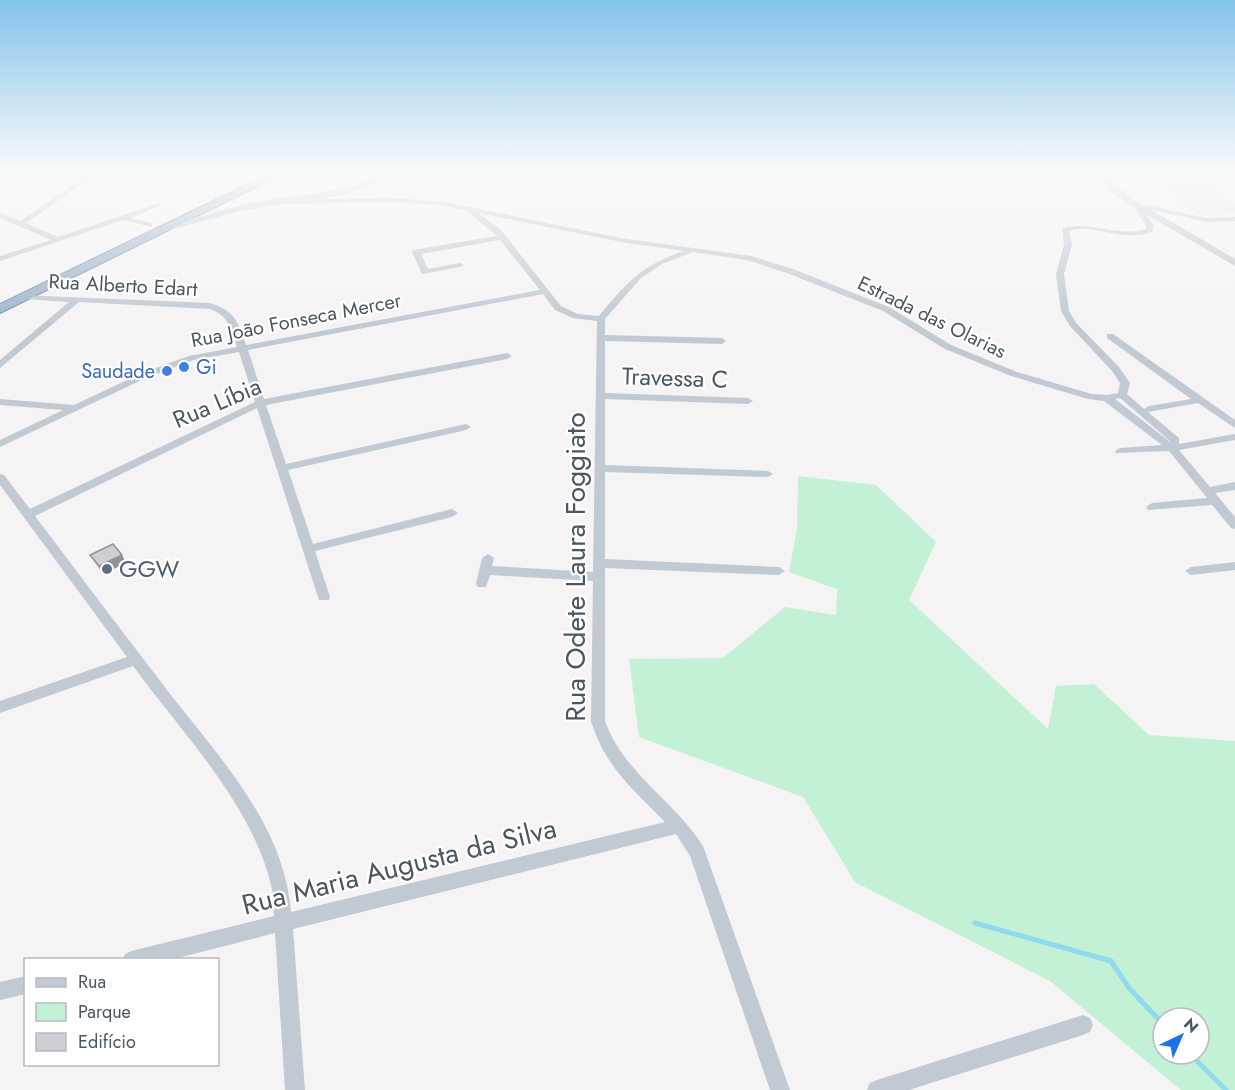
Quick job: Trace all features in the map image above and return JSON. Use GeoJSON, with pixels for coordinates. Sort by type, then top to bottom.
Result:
{"type":"FeatureCollection","features":[{"type":"Feature","properties":{"kind":"highway"},"geometry":{"type":"LineString","coordinates":[[0,309],[165,223]]}},
{"type":"Feature","properties":{"kind":"highway"},"geometry":{"type":"LineString","coordinates":[[117,240],[169,227],[176,223]]}},
{"type":"Feature","properties":{"kind":"highway"},"geometry":{"type":"LineString","coordinates":[[0,297],[117,240],[169,227]]}},
{"type":"Feature","properties":{"kind":"highway"},"geometry":{"type":"LineString","coordinates":[[0,297],[30,295]]}},
{"type":"Feature","properties":{"kind":"main road"},"geometry":{"type":"LineString","coordinates":[[150,230],[182,223]]}},
{"type":"Feature","properties":{"kind":"main road"},"geometry":{"type":"LineString","coordinates":[[169,227],[185,223]]}},
{"type":"Feature","properties":{"kind":"street"},"geometry":{"type":"LineString","coordinates":[[0,259],[109,223]]}},
{"type":"Feature","properties":{"kind":"street"},"geometry":{"type":"LineString","coordinates":[[134,223],[150,230]]}},
{"type":"Feature","properties":{"kind":"street"},"geometry":{"type":"LineString","coordinates":[[486,223],[502,237],[543,291],[563,312],[576,316],[602,318]]}},
{"type":"Feature","properties":{"kind":"street"},"geometry":{"type":"LineString","coordinates":[[538,223],[597,236],[696,250]]}},
{"type":"Feature","properties":{"kind":"street"},"geometry":{"type":"LineString","coordinates":[[1148,223],[1149,230],[1129,234],[1081,227],[1065,230],[1068,245],[1059,274],[1068,318],[1122,376],[1125,389],[1122,395],[1149,413],[1175,440],[1172,448]]}},
{"type":"Feature","properties":{"kind":"street"},"geometry":{"type":"LineString","coordinates":[[1167,223],[1235,262]]}},
{"type":"Feature","properties":{"kind":"street"},"geometry":{"type":"LineString","coordinates":[[20,224],[58,240]]}},
{"type":"Feature","properties":{"kind":"street"},"geometry":{"type":"LineString","coordinates":[[460,265],[425,272],[416,252],[502,237]]}},
{"type":"Feature","properties":{"kind":"street","name":"Estrada das Olarias"},"geometry":{"type":"LineString","coordinates":[[602,318],[633,280],[647,268],[696,250],[748,258],[790,271],[886,309],[948,347],[987,365],[1075,394],[1107,398],[1122,395]]}},
{"type":"Feature","properties":{"kind":"street","name":"Rua João Fonseca Mercer"},"geometry":{"type":"LineString","coordinates":[[0,444],[177,362],[543,291]]}},
{"type":"Feature","properties":{"kind":"street","name":"Rua Alberto Edart"},"geometry":{"type":"LineString","coordinates":[[30,295],[76,300],[204,305],[220,308],[234,323],[242,348]]}},
{"type":"Feature","properties":{"kind":"street"},"geometry":{"type":"LineString","coordinates":[[0,365],[76,300]]}},
{"type":"Feature","properties":{"kind":"street","name":"Rua Odete Laura Foggiato"},"geometry":{"type":"LineString","coordinates":[[602,318],[598,721],[602,740],[612,758],[680,826],[697,852],[780,1090]]}},
{"type":"Feature","properties":{"kind":"street"},"geometry":{"type":"LineString","coordinates":[[1110,336],[1235,425]]}},
{"type":"Feature","properties":{"kind":"street"},"geometry":{"type":"LineString","coordinates":[[601,338],[722,341]]}},
{"type":"Feature","properties":{"kind":"street"},"geometry":{"type":"LineString","coordinates":[[242,348],[324,597]]}},
{"type":"Feature","properties":{"kind":"street","name":"Rua Líbia"},"geometry":{"type":"LineString","coordinates":[[28,515],[260,403],[507,356]]}},
{"type":"Feature","properties":{"kind":"street","name":"Travessa C"},"geometry":{"type":"LineString","coordinates":[[601,396],[748,401]]}},
{"type":"Feature","properties":{"kind":"street"},"geometry":{"type":"LineString","coordinates":[[1107,398],[1172,448],[1235,525]]}},
{"type":"Feature","properties":{"kind":"street"},"geometry":{"type":"LineString","coordinates":[[1134,420],[1149,413],[1200,400]]}},
{"type":"Feature","properties":{"kind":"street"},"geometry":{"type":"LineString","coordinates":[[0,402],[76,408]]}},
{"type":"Feature","properties":{"kind":"street"},"geometry":{"type":"LineString","coordinates":[[282,468],[466,427]]}},
{"type":"Feature","properties":{"kind":"street"},"geometry":{"type":"LineString","coordinates":[[1120,451],[1172,448],[1235,437]]}},
{"type":"Feature","properties":{"kind":"street"},"geometry":{"type":"LineString","coordinates":[[600,468],[768,474]]}},
{"type":"Feature","properties":{"kind":"street"},"geometry":{"type":"LineString","coordinates":[[0,477],[227,782],[263,839],[276,869],[285,922],[295,1090]]}},
{"type":"Feature","properties":{"kind":"street"},"geometry":{"type":"LineString","coordinates":[[1208,491],[1235,486]]}},
{"type":"Feature","properties":{"kind":"street"},"geometry":{"type":"LineString","coordinates":[[1152,507],[1215,501]]}},
{"type":"Feature","properties":{"kind":"street"},"geometry":{"type":"LineString","coordinates":[[309,549],[452,513]]}},
{"type":"Feature","properties":{"kind":"street"},"geometry":{"type":"LineString","coordinates":[[482,584],[486,564],[599,570],[779,571]]}},
{"type":"Feature","properties":{"kind":"street"},"geometry":{"type":"LineString","coordinates":[[1191,571],[1235,566]]}},
{"type":"Feature","properties":{"kind":"street"},"geometry":{"type":"LineString","coordinates":[[0,706],[136,659]]}},
{"type":"Feature","properties":{"kind":"street","name":"Rua Maria Augusta da Silva"},"geometry":{"type":"LineString","coordinates":[[139,958],[680,826]]}},
{"type":"Feature","properties":{"kind":"street"},"geometry":{"type":"LineString","coordinates":[[0,991],[24,985]]}},
{"type":"Feature","properties":{"kind":"street"},"geometry":{"type":"LineString","coordinates":[[877,1090],[1083,1025]]}},
{"type":"Feature","properties":{"kind":"green space"},"geometry":{"type":"Polygon","coordinates":[[[798,476],[876,485],[936,542],[909,600],[1048,729],[1056,686],[1094,684],[1149,735],[1235,741],[1235,1090],[1181,1090],[1152,1066],[1211,1066],[1211,1006],[1151,1006],[1151,1065],[1050,981],[855,882],[803,797],[639,737],[629,659],[723,658],[785,607],[836,615],[837,589],[789,572],[797,529],[798,476]]]}},
{"type":"Feature","properties":{"kind":"building"},"geometry":{"type":"Polygon","coordinates":[[[113,544],[122,555],[99,566],[90,555],[113,544]]]}},
{"type":"Feature","properties":{"kind":"waterway"},"geometry":{"type":"LineString","coordinates":[[975,923],[1111,961],[1129,988],[1151,1011]]}},
{"type":"Feature","properties":{"kind":"waterway"},"geometry":{"type":"LineString","coordinates":[[1202,1066],[1226,1090]]}},
{"type":"Feature","properties":{"kind":"place","name":"Gi"},"geometry":{"type":"Point","coordinates":[184,367]}},
{"type":"Feature","properties":{"kind":"place","name":"Saudade"},"geometry":{"type":"Point","coordinates":[167,371]}},
{"type":"Feature","properties":{"kind":"place","name":"GGW"},"geometry":{"type":"Point","coordinates":[107,569]}}]}
